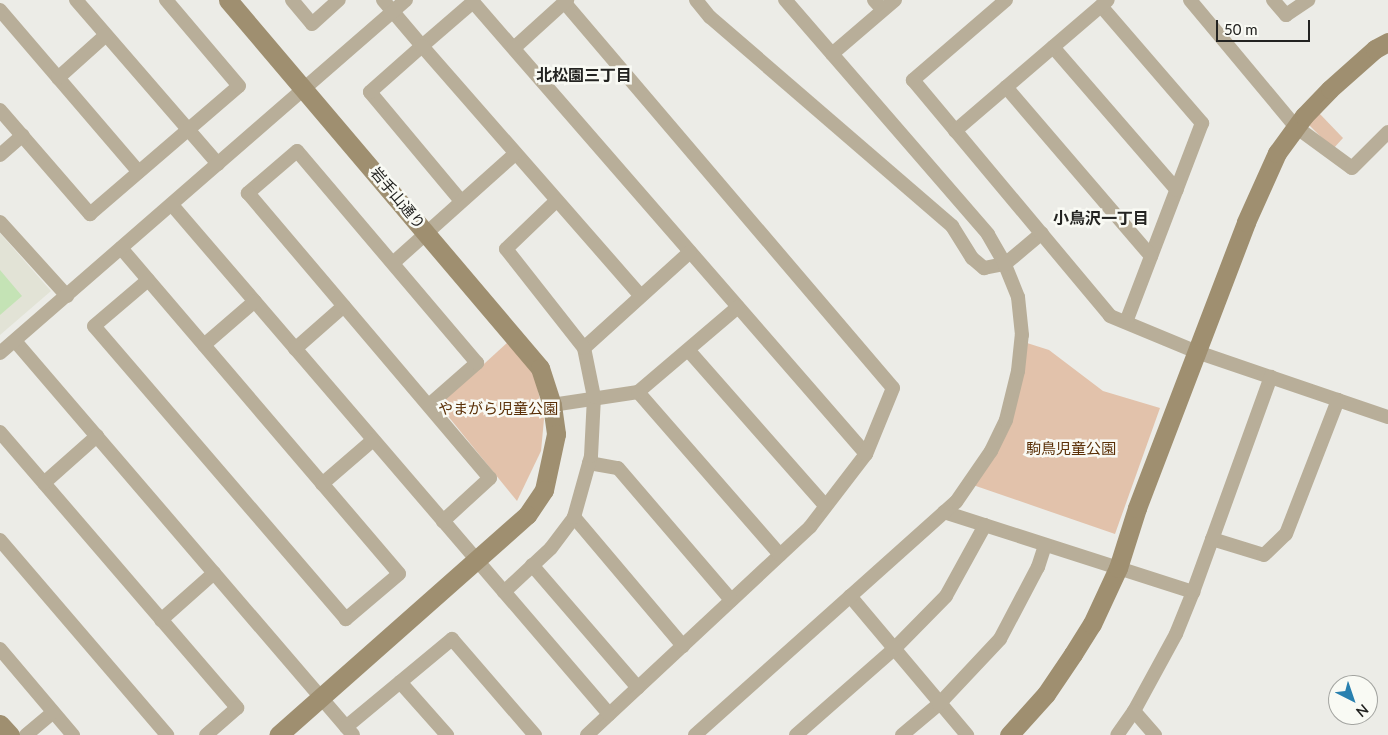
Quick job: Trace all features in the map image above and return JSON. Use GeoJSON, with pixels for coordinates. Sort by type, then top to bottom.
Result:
{"type":"FeatureCollection","features":[{"type":"Feature","properties":{"kind":"street"},"geometry":{"type":"LineString","coordinates":[[76,0],[218,164]]}},
{"type":"Feature","properties":{"kind":"street"},"geometry":{"type":"LineString","coordinates":[[0,110],[90,214],[239,86],[166,0]]}},
{"type":"Feature","properties":{"kind":"street","name":"岩手山通り"},"geometry":{"type":"LineString","coordinates":[[228,0],[306,89],[540,368],[552,405],[556,434],[544,490],[527,515],[478,561],[278,735]]}},
{"type":"Feature","properties":{"kind":"street"},"geometry":{"type":"LineString","coordinates":[[292,0],[312,24],[339,0]]}},
{"type":"Feature","properties":{"kind":"street"},"geometry":{"type":"LineString","coordinates":[[383,0],[515,154],[641,296]]}},
{"type":"Feature","properties":{"kind":"street"},"geometry":{"type":"LineString","coordinates":[[0,353],[306,89],[406,0]]}},
{"type":"Feature","properties":{"kind":"street"},"geometry":{"type":"LineString","coordinates":[[696,0],[710,17],[952,226],[972,258],[984,268],[1005,264],[1042,233]]}},
{"type":"Feature","properties":{"kind":"street"},"geometry":{"type":"LineString","coordinates":[[695,735],[944,512],[977,474],[1008,412],[1022,335],[1018,297],[1005,264],[988,234],[785,0]]}},
{"type":"Feature","properties":{"kind":"street"},"geometry":{"type":"LineString","coordinates":[[832,54],[878,5],[894,0]]}},
{"type":"Feature","properties":{"kind":"street"},"geometry":{"type":"LineString","coordinates":[[1006,0],[913,80],[1110,316],[1197,352],[1388,416]]}},
{"type":"Feature","properties":{"kind":"street"},"geometry":{"type":"LineString","coordinates":[[1190,0],[1296,127],[1352,168],[1388,132]]}},
{"type":"Feature","properties":{"kind":"street"},"geometry":{"type":"LineString","coordinates":[[1274,0],[1286,15],[1308,0]]}},
{"type":"Feature","properties":{"kind":"street"},"geometry":{"type":"LineString","coordinates":[[461,200],[370,92],[475,1],[738,308],[866,454]]}},
{"type":"Feature","properties":{"kind":"street"},"geometry":{"type":"LineString","coordinates":[[514,48],[566,1],[893,388],[866,454],[810,527],[587,735]]}},
{"type":"Feature","properties":{"kind":"street"},"geometry":{"type":"LineString","coordinates":[[955,131],[1105,3],[1202,122],[1126,322]]}},
{"type":"Feature","properties":{"kind":"street"},"geometry":{"type":"LineString","coordinates":[[0,10],[139,172]]}},
{"type":"Feature","properties":{"kind":"street"},"geometry":{"type":"LineString","coordinates":[[58,78],[106,35]]}},
{"type":"Feature","properties":{"kind":"street"},"geometry":{"type":"LineString","coordinates":[[1009,735],[1046,694],[1073,654],[1092,624],[1118,568],[1137,508],[1246,222],[1277,153],[1296,127],[1330,88],[1375,49],[1388,42]]}},
{"type":"Feature","properties":{"kind":"street"},"geometry":{"type":"LineString","coordinates":[[1053,47],[1176,190]]}},
{"type":"Feature","properties":{"kind":"street"},"geometry":{"type":"LineString","coordinates":[[1006,87],[1151,256]]}},
{"type":"Feature","properties":{"kind":"street"},"geometry":{"type":"LineString","coordinates":[[0,155],[23,135]]}},
{"type":"Feature","properties":{"kind":"street"},"geometry":{"type":"LineString","coordinates":[[429,406],[477,363],[297,151],[248,193],[490,478],[443,521]]}},
{"type":"Feature","properties":{"kind":"street"},"geometry":{"type":"LineString","coordinates":[[392,263],[515,154]]}},
{"type":"Feature","properties":{"kind":"street"},"geometry":{"type":"LineString","coordinates":[[504,592],[551,548],[574,518],[589,463],[594,397],[584,348],[506,249],[556,201]]}},
{"type":"Feature","properties":{"kind":"street"},"geometry":{"type":"LineString","coordinates":[[172,204],[609,714]]}},
{"type":"Feature","properties":{"kind":"street"},"geometry":{"type":"LineString","coordinates":[[0,222],[67,296]]}},
{"type":"Feature","properties":{"kind":"street"},"geometry":{"type":"LineString","coordinates":[[122,248],[399,574],[346,619],[94,326],[148,280]]}},
{"type":"Feature","properties":{"kind":"street"},"geometry":{"type":"LineString","coordinates":[[584,348],[690,252]]}},
{"type":"Feature","properties":{"kind":"street"},"geometry":{"type":"LineString","coordinates":[[204,345],[255,301]]}},
{"type":"Feature","properties":{"kind":"street"},"geometry":{"type":"LineString","coordinates":[[296,349],[344,306]]}},
{"type":"Feature","properties":{"kind":"street"},"geometry":{"type":"LineString","coordinates":[[552,405],[594,397],[638,392],[738,308]]}},
{"type":"Feature","properties":{"kind":"street"},"geometry":{"type":"LineString","coordinates":[[15,340],[349,731],[400,682],[452,639],[535,735]]}},
{"type":"Feature","properties":{"kind":"street"},"geometry":{"type":"LineString","coordinates":[[689,351],[825,505]]}},
{"type":"Feature","properties":{"kind":"street"},"geometry":{"type":"LineString","coordinates":[[1117,735],[1134,711],[1176,634],[1271,377]]}},
{"type":"Feature","properties":{"kind":"street"},"geometry":{"type":"LineString","coordinates":[[638,392],[780,555]]}},
{"type":"Feature","properties":{"kind":"street"},"geometry":{"type":"LineString","coordinates":[[1212,539],[1264,554],[1286,534],[1338,400]]}},
{"type":"Feature","properties":{"kind":"street"},"geometry":{"type":"LineString","coordinates":[[0,432],[237,708],[206,735]]}},
{"type":"Feature","properties":{"kind":"street"},"geometry":{"type":"LineString","coordinates":[[44,483],[96,436]]}},
{"type":"Feature","properties":{"kind":"street"},"geometry":{"type":"LineString","coordinates":[[322,484],[373,440]]}},
{"type":"Feature","properties":{"kind":"street"},"geometry":{"type":"LineString","coordinates":[[589,463],[618,468],[731,600]]}},
{"type":"Feature","properties":{"kind":"street"},"geometry":{"type":"LineString","coordinates":[[944,512],[1193,592]]}},
{"type":"Feature","properties":{"kind":"street"},"geometry":{"type":"LineString","coordinates":[[574,518],[683,646]]}},
{"type":"Feature","properties":{"kind":"street"},"geometry":{"type":"LineString","coordinates":[[796,735],[894,649],[946,596],[985,525]]}},
{"type":"Feature","properties":{"kind":"street"},"geometry":{"type":"LineString","coordinates":[[0,540],[167,735]]}},
{"type":"Feature","properties":{"kind":"street"},"geometry":{"type":"LineString","coordinates":[[902,735],[939,704],[1000,639],[1038,567],[1045,545]]}},
{"type":"Feature","properties":{"kind":"street"},"geometry":{"type":"LineString","coordinates":[[532,565],[638,688]]}},
{"type":"Feature","properties":{"kind":"street"},"geometry":{"type":"LineString","coordinates":[[161,620],[214,574]]}},
{"type":"Feature","properties":{"kind":"street"},"geometry":{"type":"LineString","coordinates":[[850,596],[967,735]]}},
{"type":"Feature","properties":{"kind":"street"},"geometry":{"type":"LineString","coordinates":[[0,649],[74,735]]}},
{"type":"Feature","properties":{"kind":"street"},"geometry":{"type":"LineString","coordinates":[[400,682],[446,735]]}},
{"type":"Feature","properties":{"kind":"street"},"geometry":{"type":"LineString","coordinates":[[1134,711],[1155,735]]}},
{"type":"Feature","properties":{"kind":"street"},"geometry":{"type":"LineString","coordinates":[[26,735],[53,712]]}},
{"type":"Feature","properties":{"kind":"street"},"geometry":{"type":"LineString","coordinates":[[0,724],[10,735]]}},
{"type":"Feature","properties":{"kind":"shaded area"},"geometry":{"type":"Polygon","coordinates":[[[0,233],[51,291],[0,335],[0,233]]]}},
{"type":"Feature","properties":{"kind":"green space"},"geometry":{"type":"Polygon","coordinates":[[[1318,112],[1343,138],[1333,149],[1308,124],[1318,112]]]}},
{"type":"Feature","properties":{"kind":"green space","name":"やまがら児童公園"},"geometry":{"type":"Polygon","coordinates":[[[508,342],[535,376],[544,419],[541,451],[517,501],[439,405],[508,342]]]}},
{"type":"Feature","properties":{"kind":"green space","name":"駒鳥児童公園"},"geometry":{"type":"Polygon","coordinates":[[[1027,343],[1049,350],[1103,391],[1160,408],[1115,534],[973,485],[1013,413],[1027,343]]]}},
{"type":"Feature","properties":{"kind":"building"},"geometry":{"type":"Polygon","coordinates":[[[0,270],[22,296],[0,315],[0,270]]]}},
{"type":"Feature","properties":{"kind":"district","name":"北松園三丁目"},"geometry":{"type":"Point","coordinates":[584,75]}},
{"type":"Feature","properties":{"kind":"district","name":"小鳥沢一丁目"},"geometry":{"type":"Point","coordinates":[1101,218]}}]}
